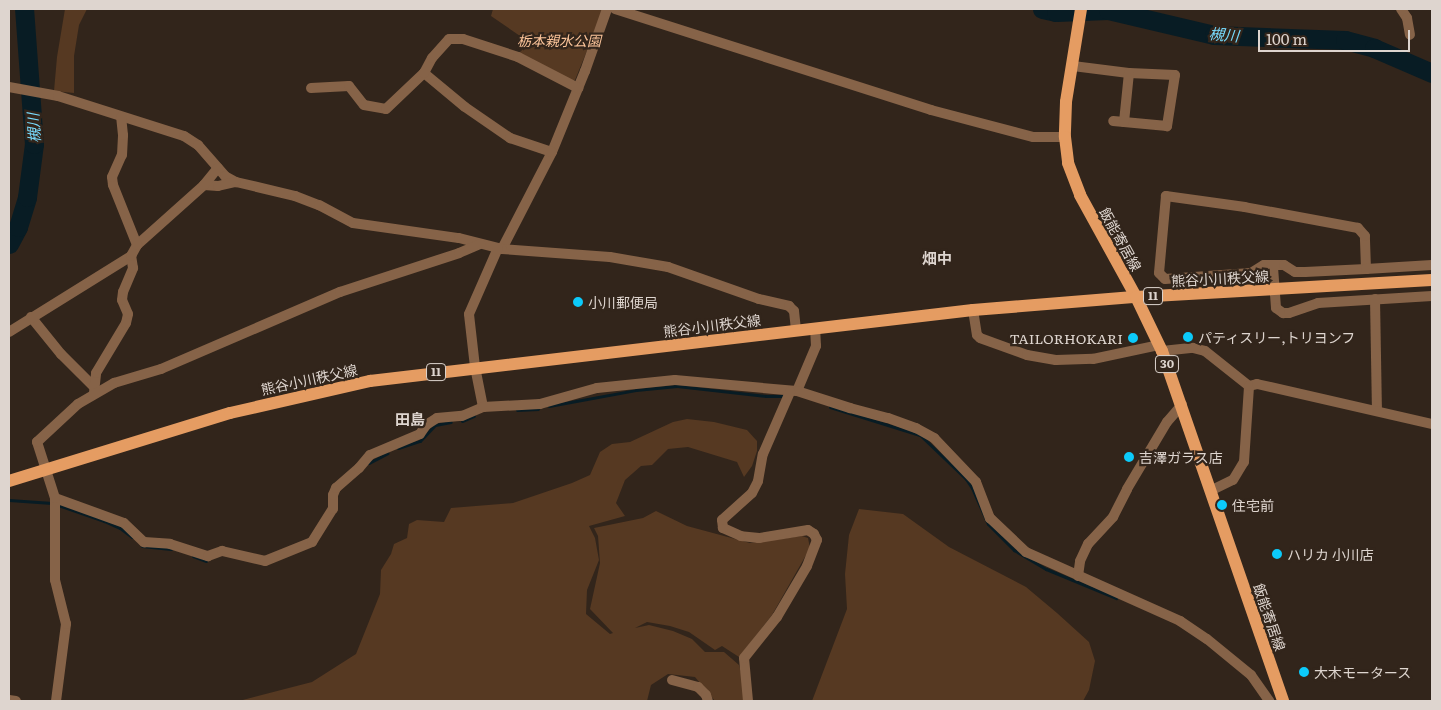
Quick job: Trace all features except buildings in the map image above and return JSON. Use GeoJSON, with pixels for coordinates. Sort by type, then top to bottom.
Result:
{"type":"FeatureCollection","features":[{"type":"Feature","properties":{"kind":"main road","name":"飯能寄居線"},"geometry":{"type":"LineString","coordinates":[[1081,9],[1066,102],[1065,137],[1068,163],[1080,195],[1136,297],[1160,348],[1182,405],[1283,701]]}},
{"type":"Feature","properties":{"kind":"main road","name":"熊谷小川秩父線"},"geometry":{"type":"LineString","coordinates":[[9,481],[265,403],[370,381],[474,367],[973,310],[1136,297],[1432,280]]}},
{"type":"Feature","properties":{"kind":"street"},"geometry":{"type":"LineString","coordinates":[[483,407],[474,367],[469,314],[500,249],[552,152],[608,9]]}},
{"type":"Feature","properties":{"kind":"street"},"geometry":{"type":"LineString","coordinates":[[615,9],[931,110],[1033,137],[1065,137]]}},
{"type":"Feature","properties":{"kind":"street"},"geometry":{"type":"LineString","coordinates":[[1401,9],[1407,18],[1410,35]]}},
{"type":"Feature","properties":{"kind":"street"},"geometry":{"type":"LineString","coordinates":[[311,88],[350,86],[364,105],[386,109],[424,72],[432,58],[449,39],[463,39],[518,57],[578,88]]}},
{"type":"Feature","properties":{"kind":"street"},"geometry":{"type":"LineString","coordinates":[[1073,66],[1128,73],[1175,75],[1167,126],[1119,122],[1128,73]]}},
{"type":"Feature","properties":{"kind":"street"},"geometry":{"type":"LineString","coordinates":[[424,72],[465,107],[510,138],[552,152]]}},
{"type":"Feature","properties":{"kind":"street"},"geometry":{"type":"LineString","coordinates":[[9,87],[58,96],[184,136],[198,145],[225,176],[236,182],[295,196],[319,205],[341,219],[353,223],[460,238],[500,249],[610,257],[668,266],[759,299],[789,306],[794,311],[796,330]]}},
{"type":"Feature","properties":{"kind":"street"},"geometry":{"type":"LineString","coordinates":[[121,117],[124,135],[122,155],[112,177],[112,185],[137,245]]}},
{"type":"Feature","properties":{"kind":"street"},"geometry":{"type":"LineString","coordinates":[[9,332],[131,256],[137,245],[204,185],[218,168]]}},
{"type":"Feature","properties":{"kind":"street"},"geometry":{"type":"LineString","coordinates":[[204,185],[218,186],[236,182]]}},
{"type":"Feature","properties":{"kind":"street"},"geometry":{"type":"LineString","coordinates":[[1366,269],[1365,236],[1358,228],[1245,207],[1166,196],[1159,273],[1165,279],[1251,273],[1264,265],[1284,265],[1295,272],[1366,269],[1432,265]]}},
{"type":"Feature","properties":{"kind":"street"},"geometry":{"type":"LineString","coordinates":[[56,701],[66,624],[55,580],[55,498],[37,442],[94,390],[195,355],[340,292],[460,253],[480,244]]}},
{"type":"Feature","properties":{"kind":"street"},"geometry":{"type":"LineString","coordinates":[[94,390],[96,373],[126,323],[128,314],[122,300],[133,268],[131,256]]}},
{"type":"Feature","properties":{"kind":"street"},"geometry":{"type":"LineString","coordinates":[[1273,266],[1276,308],[1283,313],[1290,313],[1318,303],[1432,296]]}},
{"type":"Feature","properties":{"kind":"street"},"geometry":{"type":"LineString","coordinates":[[1375,299],[1377,410]]}},
{"type":"Feature","properties":{"kind":"street"},"geometry":{"type":"LineString","coordinates":[[973,310],[977,335],[980,338],[1027,354],[1056,360],[1093,359],[1160,348],[1193,348],[1205,351],[1249,386]]}},
{"type":"Feature","properties":{"kind":"street"},"geometry":{"type":"LineString","coordinates":[[32,318],[61,354],[94,390]]}},
{"type":"Feature","properties":{"kind":"street"},"geometry":{"type":"LineString","coordinates":[[748,701],[744,658],[777,617],[807,566],[817,540],[814,534],[808,530],[759,538],[741,536],[723,528],[722,520],[752,493],[758,481],[763,454],[816,346],[815,328]]}},
{"type":"Feature","properties":{"kind":"street"},"geometry":{"type":"LineString","coordinates":[[55,498],[124,523],[144,542],[170,544],[208,556],[222,551],[265,560],[312,542],[333,509],[333,495],[336,488],[359,468],[370,455],[420,434],[426,425],[437,418],[462,416],[483,407],[540,404],[597,388],[676,380],[794,391],[888,418],[916,428],[934,438],[976,482],[990,518],[1026,552],[1180,621],[1251,675],[1269,701]]}},
{"type":"Feature","properties":{"kind":"street"},"geometry":{"type":"LineString","coordinates":[[1249,386],[1257,384],[1432,424]]}},
{"type":"Feature","properties":{"kind":"street"},"geometry":{"type":"LineString","coordinates":[[1210,491],[1233,480],[1244,462],[1249,386]]}},
{"type":"Feature","properties":{"kind":"street"},"geometry":{"type":"LineString","coordinates":[[1078,576],[1080,561],[1088,544],[1113,517],[1127,489],[1167,422],[1182,405]]}},
{"type":"Feature","properties":{"kind":"street"},"geometry":{"type":"LineString","coordinates":[[672,680],[698,687],[706,695],[708,701]]}},
{"type":"Feature","properties":{"kind":"street"},"geometry":{"type":"LineString","coordinates":[[9,700],[16,701]]}},
{"type":"Feature","properties":{"kind":"green space"},"geometry":{"type":"Polygon","coordinates":[[[65,9],[87,9],[79,25],[74,56],[74,93],[54,91],[57,57],[65,9]]]}},
{"type":"Feature","properties":{"kind":"green space","name":"栃本親水公園"},"geometry":{"type":"Polygon","coordinates":[[[493,9],[604,9],[575,80],[570,81],[520,54],[523,38],[491,16],[493,9]]]}},
{"type":"Feature","properties":{"kind":"green space"},"geometry":{"type":"Polygon","coordinates":[[[687,419],[714,422],[747,430],[757,441],[757,451],[752,466],[744,477],[737,462],[688,447],[668,449],[652,465],[641,466],[625,480],[616,503],[625,516],[589,526],[595,538],[599,560],[587,590],[586,614],[610,634],[613,633],[590,609],[600,563],[598,536],[594,528],[643,518],[656,511],[687,526],[750,543],[802,536],[808,538],[810,548],[772,615],[739,657],[722,646],[715,650],[689,632],[670,626],[647,622],[635,628],[649,625],[673,631],[692,639],[705,652],[724,652],[739,665],[745,701],[715,701],[695,677],[668,674],[651,685],[647,701],[239,701],[312,682],[356,654],[380,594],[381,570],[391,554],[394,544],[407,538],[409,524],[417,520],[444,522],[451,508],[513,503],[572,483],[590,475],[600,452],[612,444],[630,442],[673,422],[687,419]]]}},
{"type":"Feature","properties":{"kind":"green space"},"geometry":{"type":"Polygon","coordinates":[[[859,509],[903,514],[949,547],[1026,587],[1057,613],[1089,642],[1095,661],[1089,690],[1083,701],[812,701],[847,609],[845,574],[849,535],[859,509]]]}},
{"type":"Feature","properties":{"kind":"waterway","name":"槻川"},"geometry":{"type":"LineString","coordinates":[[9,244],[18,227],[27,197],[34,144],[24,9]]}},
{"type":"Feature","properties":{"kind":"waterway","name":"槻川"},"geometry":{"type":"LineString","coordinates":[[1042,9],[1056,12],[1108,10],[1214,35],[1345,40],[1374,48],[1432,73]]}},
{"type":"Feature","properties":{"kind":"waterway"},"geometry":{"type":"LineString","coordinates":[[549,406],[636,390],[677,386],[766,396],[785,396]]}},
{"type":"Feature","properties":{"kind":"waterway"},"geometry":{"type":"LineString","coordinates":[[830,407],[920,435],[966,479],[988,524],[1014,550],[1046,569],[1116,598]]}},
{"type":"Feature","properties":{"kind":"waterway"},"geometry":{"type":"LineString","coordinates":[[517,410],[538,409]]}},
{"type":"Feature","properties":{"kind":"waterway"},"geometry":{"type":"LineString","coordinates":[[462,421],[474,416]]}},
{"type":"Feature","properties":{"kind":"waterway"},"geometry":{"type":"LineString","coordinates":[[398,448],[420,441],[435,425],[451,422]]}},
{"type":"Feature","properties":{"kind":"waterway"},"geometry":{"type":"LineString","coordinates":[[369,463],[388,453]]}},
{"type":"Feature","properties":{"kind":"waterway"},"geometry":{"type":"LineString","coordinates":[[9,500],[52,503]]}},
{"type":"Feature","properties":{"kind":"waterway"},"geometry":{"type":"LineString","coordinates":[[58,505],[104,521],[120,528],[132,537]]}},
{"type":"Feature","properties":{"kind":"waterway"},"geometry":{"type":"LineString","coordinates":[[142,546],[171,549]]}},
{"type":"Feature","properties":{"kind":"waterway"},"geometry":{"type":"LineString","coordinates":[[193,556],[206,561]]}},
{"type":"Feature","properties":{"kind":"place","name":"小川郵便局"},"geometry":{"type":"Point","coordinates":[578,302]}},
{"type":"Feature","properties":{"kind":"place","name":"パティスリー,トリヨンフ"},"geometry":{"type":"Point","coordinates":[1188,337]}},
{"type":"Feature","properties":{"kind":"place","name":"TAILORHOKARI"},"geometry":{"type":"Point","coordinates":[1133,338]}},
{"type":"Feature","properties":{"kind":"place","name":"吉澤ガラス店"},"geometry":{"type":"Point","coordinates":[1129,457]}},
{"type":"Feature","properties":{"kind":"place","name":"住宅前"},"geometry":{"type":"Point","coordinates":[1222,505]}},
{"type":"Feature","properties":{"kind":"place","name":"ハリカ 小川店"},"geometry":{"type":"Point","coordinates":[1277,554]}},
{"type":"Feature","properties":{"kind":"place","name":"大木モータース"},"geometry":{"type":"Point","coordinates":[1304,672]}},
{"type":"Feature","properties":{"kind":"district","name":"畑中"},"geometry":{"type":"Point","coordinates":[937,258]}},
{"type":"Feature","properties":{"kind":"district","name":"田島"},"geometry":{"type":"Point","coordinates":[410,419]}}]}
